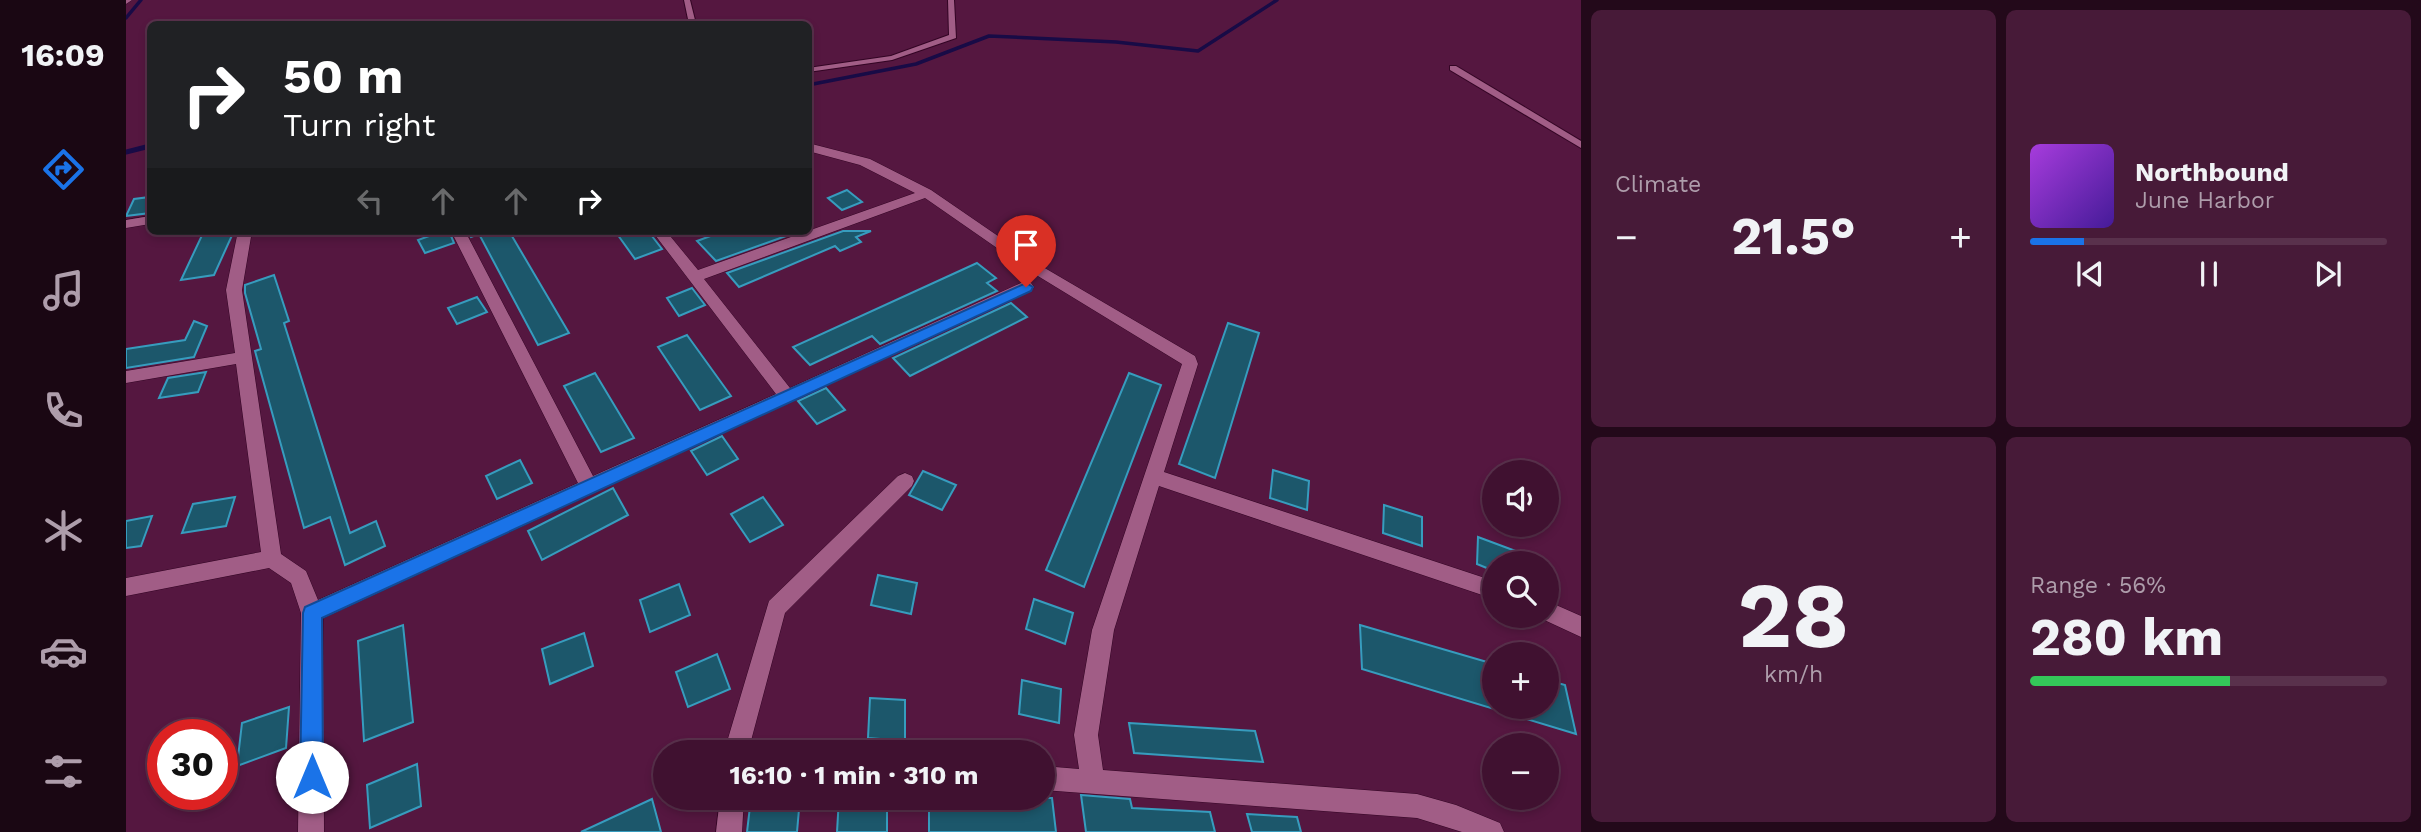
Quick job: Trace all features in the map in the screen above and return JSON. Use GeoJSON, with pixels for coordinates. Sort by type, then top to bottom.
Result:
{"type":"FeatureCollection","features":[{"type":"Feature","properties":{"kind":"street"},"geometry":{"type":"LineString","coordinates":[[812,148],[864,162],[926,193],[1038,270],[1189,360],[1190,364],[1103,629],[1086,735],[1093,782]]}},
{"type":"Feature","properties":{"kind":"street"},"geometry":{"type":"LineString","coordinates":[[812,234],[926,193]]}},
{"type":"Feature","properties":{"kind":"street"},"geometry":{"type":"LineString","coordinates":[[126,224],[147,220]]}},
{"type":"Feature","properties":{"kind":"street"},"geometry":{"type":"LineString","coordinates":[[244,235],[234,290],[272,559]]}},
{"type":"Feature","properties":{"kind":"street"},"geometry":{"type":"LineString","coordinates":[[460,235],[590,488]]}},
{"type":"Feature","properties":{"kind":"street"},"geometry":{"type":"LineString","coordinates":[[662,235],[697,276],[786,395]]}},
{"type":"Feature","properties":{"kind":"street"},"geometry":{"type":"LineString","coordinates":[[697,276],[810,235]]}},
{"type":"Feature","properties":{"kind":"street"},"geometry":{"type":"LineString","coordinates":[[312,613],[1026,287]]}},
{"type":"Feature","properties":{"kind":"street"},"geometry":{"type":"LineString","coordinates":[[126,377],[243,358]]}},
{"type":"Feature","properties":{"kind":"street"},"geometry":{"type":"LineString","coordinates":[[1152,476],[1482,586]]}},
{"type":"Feature","properties":{"kind":"street"},"geometry":{"type":"LineString","coordinates":[[739,740],[776,608],[905,481]]}},
{"type":"Feature","properties":{"kind":"street"},"geometry":{"type":"LineString","coordinates":[[126,587],[272,559],[299,577],[312,613],[311,832]]}},
{"type":"Feature","properties":{"kind":"street"},"geometry":{"type":"LineString","coordinates":[[1559,617],[1581,627]]}},
{"type":"Feature","properties":{"kind":"street"},"geometry":{"type":"LineString","coordinates":[[1055,779],[1417,806],[1456,817],[1491,832]]}},
{"type":"Feature","properties":{"kind":"street"},"geometry":{"type":"LineString","coordinates":[[729,832],[731,810]]}},
{"type":"Feature","properties":{"kind":"lane"},"geometry":{"type":"LineString","coordinates":[[687,0],[692,21]]}},
{"type":"Feature","properties":{"kind":"lane"},"geometry":{"type":"LineString","coordinates":[[812,69],[892,58],[953,36],[951,0]]}},
{"type":"Feature","properties":{"kind":"lane"},"geometry":{"type":"LineString","coordinates":[[1453,68],[1581,145]]}},
{"type":"Feature","properties":{"kind":"building"},"geometry":{"type":"Polygon","coordinates":[[[847,190],[862,202],[842,210],[828,198],[847,190]]]}},
{"type":"Feature","properties":{"kind":"building"},"geometry":{"type":"Polygon","coordinates":[[[147,197],[147,213],[126,216],[134,199],[147,197]]]}},
{"type":"Feature","properties":{"kind":"building"},"geometry":{"type":"Polygon","coordinates":[[[843,231],[871,231],[856,237],[861,242],[840,251],[835,246],[739,287],[727,273],[843,231]]]}},
{"type":"Feature","properties":{"kind":"building"},"geometry":{"type":"Polygon","coordinates":[[[202,235],[232,235],[214,275],[181,280],[202,235]]]}},
{"type":"Feature","properties":{"kind":"building"},"geometry":{"type":"Polygon","coordinates":[[[432,235],[451,235],[454,243],[425,253],[418,240],[432,235]]]}},
{"type":"Feature","properties":{"kind":"building"},"geometry":{"type":"Polygon","coordinates":[[[480,235],[511,235],[569,333],[538,345],[480,235]]]}},
{"type":"Feature","properties":{"kind":"building"},"geometry":{"type":"Polygon","coordinates":[[[618,235],[651,235],[662,249],[635,259],[618,235]]]}},
{"type":"Feature","properties":{"kind":"building"},"geometry":{"type":"Polygon","coordinates":[[[713,235],[789,235],[716,261],[697,241],[713,235]]]}},
{"type":"Feature","properties":{"kind":"building"},"geometry":{"type":"Polygon","coordinates":[[[977,263],[996,278],[987,283],[997,291],[880,344],[872,336],[810,365],[793,347],[977,263]]]}},
{"type":"Feature","properties":{"kind":"building"},"geometry":{"type":"Polygon","coordinates":[[[274,275],[289,321],[284,323],[350,533],[376,521],[385,546],[345,565],[330,517],[304,528],[255,351],[261,349],[245,285],[274,275]]]}},
{"type":"Feature","properties":{"kind":"building"},"geometry":{"type":"Polygon","coordinates":[[[692,288],[705,305],[679,316],[667,298],[692,288]]]}},
{"type":"Feature","properties":{"kind":"building"},"geometry":{"type":"Polygon","coordinates":[[[477,297],[487,312],[457,324],[448,308],[477,297]]]}},
{"type":"Feature","properties":{"kind":"building"},"geometry":{"type":"Polygon","coordinates":[[[1011,303],[1027,317],[910,376],[893,358],[1011,303]]]}},
{"type":"Feature","properties":{"kind":"building"},"geometry":{"type":"Polygon","coordinates":[[[194,321],[207,326],[194,357],[126,368],[126,349],[185,340],[194,321]]]}},
{"type":"Feature","properties":{"kind":"building"},"geometry":{"type":"Polygon","coordinates":[[[1228,323],[1259,333],[1215,478],[1179,464],[1228,323]]]}},
{"type":"Feature","properties":{"kind":"building"},"geometry":{"type":"Polygon","coordinates":[[[687,335],[731,396],[700,410],[658,347],[687,335]]]}},
{"type":"Feature","properties":{"kind":"building"},"geometry":{"type":"Polygon","coordinates":[[[206,372],[198,392],[159,398],[168,378],[206,372]]]}},
{"type":"Feature","properties":{"kind":"building"},"geometry":{"type":"Polygon","coordinates":[[[595,373],[634,438],[601,452],[564,386],[595,373]]]}},
{"type":"Feature","properties":{"kind":"building"},"geometry":{"type":"Polygon","coordinates":[[[1129,373],[1161,385],[1084,587],[1046,570],[1129,373]]]}},
{"type":"Feature","properties":{"kind":"building"},"geometry":{"type":"Polygon","coordinates":[[[826,388],[845,410],[817,424],[798,401],[826,388]]]}},
{"type":"Feature","properties":{"kind":"building"},"geometry":{"type":"Polygon","coordinates":[[[722,436],[738,459],[707,475],[691,451],[722,436]]]}},
{"type":"Feature","properties":{"kind":"building"},"geometry":{"type":"Polygon","coordinates":[[[520,460],[532,483],[497,499],[486,476],[520,460]]]}},
{"type":"Feature","properties":{"kind":"building"},"geometry":{"type":"Polygon","coordinates":[[[1273,470],[1309,481],[1307,510],[1270,498],[1273,470]]]}},
{"type":"Feature","properties":{"kind":"building"},"geometry":{"type":"Polygon","coordinates":[[[923,471],[956,485],[942,510],[909,495],[923,471]]]}},
{"type":"Feature","properties":{"kind":"building"},"geometry":{"type":"Polygon","coordinates":[[[613,488],[628,515],[542,560],[528,531],[613,488]]]}},
{"type":"Feature","properties":{"kind":"building"},"geometry":{"type":"Polygon","coordinates":[[[235,497],[226,526],[182,533],[193,504],[235,497]]]}},
{"type":"Feature","properties":{"kind":"building"},"geometry":{"type":"Polygon","coordinates":[[[763,497],[783,525],[750,542],[731,514],[763,497]]]}},
{"type":"Feature","properties":{"kind":"building"},"geometry":{"type":"Polygon","coordinates":[[[1384,505],[1422,517],[1422,546],[1383,533],[1384,505]]]}},
{"type":"Feature","properties":{"kind":"building"},"geometry":{"type":"Polygon","coordinates":[[[152,516],[141,546],[126,548],[126,521],[152,516]]]}},
{"type":"Feature","properties":{"kind":"building"},"geometry":{"type":"Polygon","coordinates":[[[1478,537],[1516,551],[1482,551],[1482,566],[1477,564],[1478,537]]]}},
{"type":"Feature","properties":{"kind":"building"},"geometry":{"type":"Polygon","coordinates":[[[878,575],[917,583],[911,614],[871,605],[878,575]]]}},
{"type":"Feature","properties":{"kind":"building"},"geometry":{"type":"Polygon","coordinates":[[[679,584],[690,615],[650,632],[640,600],[679,584]]]}},
{"type":"Feature","properties":{"kind":"building"},"geometry":{"type":"Polygon","coordinates":[[[1034,599],[1073,613],[1065,644],[1026,629],[1034,599]]]}},
{"type":"Feature","properties":{"kind":"building"},"geometry":{"type":"Polygon","coordinates":[[[403,625],[413,722],[364,741],[358,641],[403,625]]]}},
{"type":"Feature","properties":{"kind":"building"},"geometry":{"type":"Polygon","coordinates":[[[1360,625],[1482,661],[1482,705],[1362,669],[1360,625]]]}},
{"type":"Feature","properties":{"kind":"building"},"geometry":{"type":"Polygon","coordinates":[[[584,633],[593,666],[550,684],[542,649],[584,633]]]}},
{"type":"Feature","properties":{"kind":"building"},"geometry":{"type":"Polygon","coordinates":[[[717,654],[730,689],[688,707],[676,672],[717,654]]]}},
{"type":"Feature","properties":{"kind":"building"},"geometry":{"type":"Polygon","coordinates":[[[1022,680],[1061,689],[1059,723],[1019,714],[1022,680]]]}},
{"type":"Feature","properties":{"kind":"building"},"geometry":{"type":"Polygon","coordinates":[[[1559,683],[1565,685],[1576,734],[1526,719],[1559,719],[1559,683]]]}},
{"type":"Feature","properties":{"kind":"building"},"geometry":{"type":"Polygon","coordinates":[[[870,698],[905,700],[905,740],[868,738],[870,698]]]}},
{"type":"Feature","properties":{"kind":"building"},"geometry":{"type":"Polygon","coordinates":[[[289,707],[286,748],[238,766],[242,723],[289,707]]]}},
{"type":"Feature","properties":{"kind":"building"},"geometry":{"type":"Polygon","coordinates":[[[1129,723],[1255,731],[1263,762],[1134,753],[1129,723]]]}},
{"type":"Feature","properties":{"kind":"building"},"geometry":{"type":"Polygon","coordinates":[[[417,764],[421,806],[370,828],[367,785],[417,764]]]}},
{"type":"Feature","properties":{"kind":"building"},"geometry":{"type":"Polygon","coordinates":[[[1081,795],[1130,799],[1132,808],[1210,812],[1215,832],[1086,832],[1081,795]]]}},
{"type":"Feature","properties":{"kind":"building"},"geometry":{"type":"Polygon","coordinates":[[[652,799],[661,832],[581,832],[652,799]]]}},
{"type":"Feature","properties":{"kind":"building"},"geometry":{"type":"Polygon","coordinates":[[[750,810],[799,810],[797,832],[747,832],[750,810]]]}},
{"type":"Feature","properties":{"kind":"building"},"geometry":{"type":"Polygon","coordinates":[[[838,810],[887,810],[887,832],[837,832],[838,810]]]}},
{"type":"Feature","properties":{"kind":"building"},"geometry":{"type":"Polygon","coordinates":[[[929,810],[1053,810],[1056,832],[929,832],[929,810]]]}},
{"type":"Feature","properties":{"kind":"building"},"geometry":{"type":"Polygon","coordinates":[[[1247,814],[1297,817],[1301,832],[1252,832],[1247,814]]]}},
{"type":"Feature","properties":{"kind":"waterway"},"geometry":{"type":"LineString","coordinates":[[126,18],[141,0]]}},
{"type":"Feature","properties":{"kind":"waterway"},"geometry":{"type":"LineString","coordinates":[[812,84],[916,64],[989,36],[1116,42],[1198,51],[1277,0]]}},
{"type":"Feature","properties":{"kind":"waterway"},"geometry":{"type":"LineString","coordinates":[[126,152],[147,147]]}},
{"type":"Feature","properties":{"kind":"route"},"geometry":{"type":"LineString","coordinates":[[312,777],[312,613],[1026,287]]}}]}
